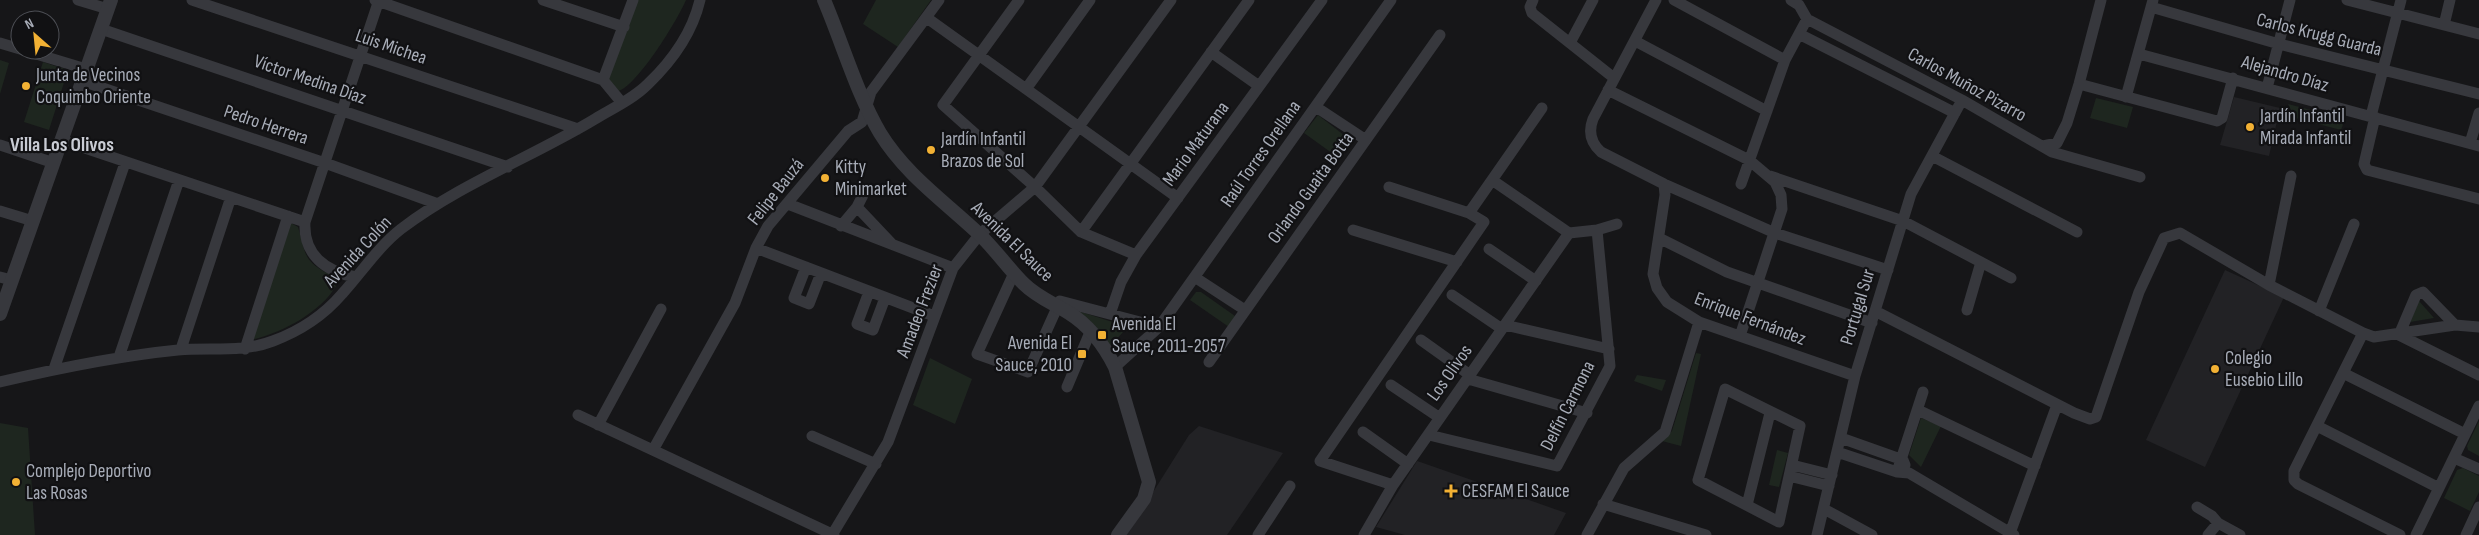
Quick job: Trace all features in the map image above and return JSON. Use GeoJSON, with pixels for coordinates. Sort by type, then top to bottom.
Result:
{"type":"FeatureCollection","features":[{"type":"Feature","properties":{"kind":"street"},"geometry":{"type":"LineString","coordinates":[[0,314],[6,278],[33,221],[109,5],[78,0]]}},
{"type":"Feature","properties":{"kind":"street","name":"Luis Michea"},"geometry":{"type":"LineString","coordinates":[[192,0],[578,129]]}},
{"type":"Feature","properties":{"kind":"street"},"geometry":{"type":"LineString","coordinates":[[356,277],[333,271],[316,260],[306,240],[305,222],[378,0],[603,80],[622,103]]}},
{"type":"Feature","properties":{"kind":"street"},"geometry":{"type":"LineString","coordinates":[[543,0],[624,27]]}},
{"type":"Feature","properties":{"kind":"street"},"geometry":{"type":"LineString","coordinates":[[603,80],[633,0]]}},
{"type":"Feature","properties":{"kind":"street","name":"Avenida Colón"},"geometry":{"type":"LineString","coordinates":[[0,382],[120,358],[181,350],[245,349],[286,336],[311,322],[333,304],[390,238],[438,204],[578,129],[622,103],[647,85],[678,50],[692,26],[700,0]]}},
{"type":"Feature","properties":{"kind":"street","name":"Avenida El Sauce"},"geometry":{"type":"LineString","coordinates":[[824,0],[868,109],[885,140],[907,168],[980,234],[1033,292],[1057,306],[1090,330],[1104,347],[1115,366],[1149,482],[1144,499],[1118,535]]}},
{"type":"Feature","properties":{"kind":"street","name":"Felipe Bauzá"},"geometry":{"type":"LineString","coordinates":[[653,450],[735,303],[756,248],[768,226],[848,131],[862,122],[868,109],[871,92],[939,0]]}},
{"type":"Feature","properties":{"kind":"street"},"geometry":{"type":"LineString","coordinates":[[1018,0],[980,56],[943,105],[1035,187],[1081,232],[1136,255]]}},
{"type":"Feature","properties":{"kind":"street"},"geometry":{"type":"LineString","coordinates":[[1026,89],[1090,0]]}},
{"type":"Feature","properties":{"kind":"street","name":"Amadeo Frezier"},"geometry":{"type":"LineString","coordinates":[[832,535],[876,464],[895,424],[953,268],[980,234],[1035,187],[1171,0]]}},
{"type":"Feature","properties":{"kind":"street"},"geometry":{"type":"LineString","coordinates":[[1081,232],[1249,0]]}},
{"type":"Feature","properties":{"kind":"street","name":"Mario Maturana"},"geometry":{"type":"LineString","coordinates":[[1110,314],[1121,282],[1136,255],[1322,0]]}},
{"type":"Feature","properties":{"kind":"street","name":"Raúl Torres Orellana"},"geometry":{"type":"LineString","coordinates":[[1115,366],[1159,328],[1391,0]]}},
{"type":"Feature","properties":{"kind":"street"},"geometry":{"type":"LineString","coordinates":[[1533,0],[1530,7],[1532,13],[1614,78]]}},
{"type":"Feature","properties":{"kind":"street"},"geometry":{"type":"LineString","coordinates":[[1570,43],[1593,0]]}},
{"type":"Feature","properties":{"kind":"street"},"geometry":{"type":"LineString","coordinates":[[1656,0],[1591,124],[1594,144],[1601,152],[1664,184],[1775,233],[1888,270]]}},
{"type":"Feature","properties":{"kind":"street"},"geometry":{"type":"LineString","coordinates":[[1674,0],[1785,60]]}},
{"type":"Feature","properties":{"kind":"street","name":"Carlos Muñoz Pizarro"},"geometry":{"type":"LineString","coordinates":[[1790,0],[1799,5],[1807,19],[1962,100],[2052,152],[2140,177]]}},
{"type":"Feature","properties":{"kind":"street"},"geometry":{"type":"LineString","coordinates":[[2043,146],[2057,143],[2067,123],[2101,0]]}},
{"type":"Feature","properties":{"kind":"street"},"geometry":{"type":"LineString","coordinates":[[2266,88],[2290,0]]}},
{"type":"Feature","properties":{"kind":"street"},"geometry":{"type":"LineString","coordinates":[[2348,0],[2479,34]]}},
{"type":"Feature","properties":{"kind":"street"},"geometry":{"type":"LineString","coordinates":[[2401,0],[2383,69],[2364,164],[2367,170],[2479,198]]}},
{"type":"Feature","properties":{"kind":"street"},"geometry":{"type":"LineString","coordinates":[[2444,25],[2450,0]]}},
{"type":"Feature","properties":{"kind":"street"},"geometry":{"type":"LineString","coordinates":[[2126,97],[2152,4]]}},
{"type":"Feature","properties":{"kind":"street","name":"Carlos Krugg Guarda"},"geometry":{"type":"LineString","coordinates":[[2152,4],[2278,44],[2479,94]]}},
{"type":"Feature","properties":{"kind":"street"},"geometry":{"type":"LineString","coordinates":[[927,18],[1178,198]]}},
{"type":"Feature","properties":{"kind":"street"},"geometry":{"type":"LineString","coordinates":[[1741,184],[1785,60],[1807,19]]}},
{"type":"Feature","properties":{"kind":"street","name":"Víctor Medina Díaz"},"geometry":{"type":"LineString","coordinates":[[100,29],[508,167]]}},
{"type":"Feature","properties":{"kind":"street","name":"Carlos Muñoz Pizarro"},"geometry":{"type":"LineString","coordinates":[[1799,34],[1955,113]]}},
{"type":"Feature","properties":{"kind":"street","name":"Orlando Guaita Botta"},"geometry":{"type":"LineString","coordinates":[[1209,362],[1440,35]]}},
{"type":"Feature","properties":{"kind":"street"},"geometry":{"type":"LineString","coordinates":[[1634,41],[1767,111]]}},
{"type":"Feature","properties":{"kind":"street"},"geometry":{"type":"LineString","coordinates":[[1211,52],[1260,86]]}},
{"type":"Feature","properties":{"kind":"street","name":"Alejandro Díaz"},"geometry":{"type":"LineString","coordinates":[[2139,54],[2475,145]]}},
{"type":"Feature","properties":{"kind":"street"},"geometry":{"type":"LineString","coordinates":[[46,60],[84,75]]}},
{"type":"Feature","properties":{"kind":"street","name":"Pedro Herrera"},"geometry":{"type":"LineString","coordinates":[[84,75],[438,204]]}},
{"type":"Feature","properties":{"kind":"street"},"geometry":{"type":"LineString","coordinates":[[2079,84],[2217,122],[2222,118],[2233,78]]}},
{"type":"Feature","properties":{"kind":"street"},"geometry":{"type":"LineString","coordinates":[[1608,90],[1749,160],[1770,176],[1779,188],[1782,202],[1775,233],[1740,336]]}},
{"type":"Feature","properties":{"kind":"street","name":"Portugal Sur"},"geometry":{"type":"LineString","coordinates":[[1817,535],[1855,376],[1911,194],[1962,100]]}},
{"type":"Feature","properties":{"kind":"street"},"geometry":{"type":"LineString","coordinates":[[1316,107],[1366,140]]}},
{"type":"Feature","properties":{"kind":"street"},"geometry":{"type":"LineString","coordinates":[[1470,213],[1542,108]]}},
{"type":"Feature","properties":{"kind":"street"},"geometry":{"type":"LineString","coordinates":[[2475,145],[2479,113]]}},
{"type":"Feature","properties":{"kind":"street"},"geometry":{"type":"LineString","coordinates":[[61,140],[305,222]]}},
{"type":"Feature","properties":{"kind":"street"},"geometry":{"type":"LineString","coordinates":[[0,145],[54,162]]}},
{"type":"Feature","properties":{"kind":"street"},"geometry":{"type":"LineString","coordinates":[[1932,156],[2077,232]]}},
{"type":"Feature","properties":{"kind":"street"},"geometry":{"type":"LineString","coordinates":[[54,370],[125,163]]}},
{"type":"Feature","properties":{"kind":"street"},"geometry":{"type":"LineString","coordinates":[[1770,176],[1902,221],[2011,278]]}},
{"type":"Feature","properties":{"kind":"street"},"geometry":{"type":"LineString","coordinates":[[2269,285],[2291,176]]}},
{"type":"Feature","properties":{"kind":"street"},"geometry":{"type":"LineString","coordinates":[[120,358],[179,180]]}},
{"type":"Feature","properties":{"kind":"street"},"geometry":{"type":"LineString","coordinates":[[1492,180],[1569,233],[1596,230],[1617,224]]}},
{"type":"Feature","properties":{"kind":"street","name":"Enrique Fernández"},"geometry":{"type":"LineString","coordinates":[[1664,184],[1665,195],[1654,266],[1657,288],[1667,302],[1699,322],[1855,376]]}},
{"type":"Feature","properties":{"kind":"street"},"geometry":{"type":"LineString","coordinates":[[1389,188],[1470,213],[1484,222],[1320,461],[1393,485]]}},
{"type":"Feature","properties":{"kind":"street"},"geometry":{"type":"LineString","coordinates":[[841,226],[857,207],[863,194]]}},
{"type":"Feature","properties":{"kind":"street"},"geometry":{"type":"LineString","coordinates":[[181,350],[231,197]]}},
{"type":"Feature","properties":{"kind":"street"},"geometry":{"type":"LineString","coordinates":[[788,204],[894,247],[953,268]]}},
{"type":"Feature","properties":{"kind":"street"},"geometry":{"type":"LineString","coordinates":[[857,207],[894,247]]}},
{"type":"Feature","properties":{"kind":"street"},"geometry":{"type":"LineString","coordinates":[[0,211],[33,221]]}},
{"type":"Feature","properties":{"kind":"street"},"geometry":{"type":"LineString","coordinates":[[245,349],[288,216]]}},
{"type":"Feature","properties":{"kind":"street"},"geometry":{"type":"LineString","coordinates":[[2319,311],[2354,224]]}},
{"type":"Feature","properties":{"kind":"street"},"geometry":{"type":"LineString","coordinates":[[1353,230],[1458,262]]}},
{"type":"Feature","properties":{"kind":"street","name":"Delfín Carmona"},"geometry":{"type":"LineString","coordinates":[[1428,435],[1557,466],[1587,413],[1610,366],[1596,230]]}},
{"type":"Feature","properties":{"kind":"street","name":"Los Olivos"},"geometry":{"type":"LineString","coordinates":[[1364,535],[1393,485],[1569,233]]}},
{"type":"Feature","properties":{"kind":"street"},"geometry":{"type":"LineString","coordinates":[[1659,238],[1727,272],[1873,317],[2090,419],[2096,417],[2139,292],[2164,238],[2180,233],[2269,285],[2374,337],[2455,325],[2479,328]]}},
{"type":"Feature","properties":{"kind":"street"},"geometry":{"type":"LineString","coordinates":[[756,248],[934,316]]}},
{"type":"Feature","properties":{"kind":"street"},"geometry":{"type":"LineString","coordinates":[[1489,249],[1536,281]]}},
{"type":"Feature","properties":{"kind":"street"},"geometry":{"type":"LineString","coordinates":[[1967,310],[1981,262]]}},
{"type":"Feature","properties":{"kind":"street"},"geometry":{"type":"LineString","coordinates":[[806,267],[794,298],[809,304],[821,273]]}},
{"type":"Feature","properties":{"kind":"street"},"geometry":{"type":"LineString","coordinates":[[1014,273],[977,354],[1028,372],[1060,301],[1159,328]]}},
{"type":"Feature","properties":{"kind":"street"},"geometry":{"type":"LineString","coordinates":[[1196,278],[1245,310]]}},
{"type":"Feature","properties":{"kind":"street"},"geometry":{"type":"LineString","coordinates":[[869,292],[857,324],[873,330],[885,298]]}},
{"type":"Feature","properties":{"kind":"street"},"geometry":{"type":"LineString","coordinates":[[2399,334],[2416,295],[2423,292],[2455,325]]}},
{"type":"Feature","properties":{"kind":"street"},"geometry":{"type":"LineString","coordinates":[[1452,295],[1504,327],[1609,349]]}},
{"type":"Feature","properties":{"kind":"street"},"geometry":{"type":"LineString","coordinates":[[598,425],[661,309]]}},
{"type":"Feature","properties":{"kind":"street"},"geometry":{"type":"LineString","coordinates":[[1587,535],[1624,468],[1665,432],[1699,322]]}},
{"type":"Feature","properties":{"kind":"street"},"geometry":{"type":"LineString","coordinates":[[1067,387],[1090,330]]}},
{"type":"Feature","properties":{"kind":"street"},"geometry":{"type":"LineString","coordinates":[[2363,333],[2294,471],[2294,480],[2298,484],[2400,535]]}},
{"type":"Feature","properties":{"kind":"street"},"geometry":{"type":"LineString","coordinates":[[2399,334],[2479,375]]}},
{"type":"Feature","properties":{"kind":"street"},"geometry":{"type":"LineString","coordinates":[[1421,340],[1469,377],[1587,413]]}},
{"type":"Feature","properties":{"kind":"street"},"geometry":{"type":"LineString","coordinates":[[2343,373],[2465,434]]}},
{"type":"Feature","properties":{"kind":"street"},"geometry":{"type":"LineString","coordinates":[[1391,385],[1440,418]]}},
{"type":"Feature","properties":{"kind":"street"},"geometry":{"type":"LineString","coordinates":[[1725,389],[1770,413],[1800,426],[1790,470],[1779,522],[1698,480],[1725,389]]}},
{"type":"Feature","properties":{"kind":"street"},"geometry":{"type":"LineString","coordinates":[[1897,472],[1903,460],[1923,392]]}},
{"type":"Feature","properties":{"kind":"street"},"geometry":{"type":"LineString","coordinates":[[1837,452],[1897,472],[1909,473],[2012,534],[2057,404]]}},
{"type":"Feature","properties":{"kind":"street"},"geometry":{"type":"LineString","coordinates":[[2416,535],[2479,406]]}},
{"type":"Feature","properties":{"kind":"street"},"geometry":{"type":"LineString","coordinates":[[1918,410],[2035,466]]}},
{"type":"Feature","properties":{"kind":"street"},"geometry":{"type":"LineString","coordinates":[[1747,505],[1770,413]]}},
{"type":"Feature","properties":{"kind":"street"},"geometry":{"type":"LineString","coordinates":[[578,415],[832,535]]}},
{"type":"Feature","properties":{"kind":"street"},"geometry":{"type":"LineString","coordinates":[[2317,426],[2439,488]]}},
{"type":"Feature","properties":{"kind":"street"},"geometry":{"type":"LineString","coordinates":[[1363,432],[1408,464]]}},
{"type":"Feature","properties":{"kind":"street"},"geometry":{"type":"LineString","coordinates":[[812,436],[876,464]]}},
{"type":"Feature","properties":{"kind":"street"},"geometry":{"type":"LineString","coordinates":[[1841,438],[1903,460],[1909,473]]}},
{"type":"Feature","properties":{"kind":"street"},"geometry":{"type":"LineString","coordinates":[[2454,458],[2479,469]]}},
{"type":"Feature","properties":{"kind":"street"},"geometry":{"type":"LineString","coordinates":[[1790,470],[1830,481]]}},
{"type":"Feature","properties":{"kind":"street"},"geometry":{"type":"LineString","coordinates":[[1258,535],[1290,486]]}},
{"type":"Feature","properties":{"kind":"street"},"geometry":{"type":"LineString","coordinates":[[1603,504],[1706,535]]}},
{"type":"Feature","properties":{"kind":"street"},"geometry":{"type":"LineString","coordinates":[[2198,507],[2212,516],[2218,523],[2240,535]]}},
{"type":"Feature","properties":{"kind":"street"},"geometry":{"type":"LineString","coordinates":[[2466,535],[2479,508]]}},
{"type":"Feature","properties":{"kind":"street"},"geometry":{"type":"LineString","coordinates":[[1824,509],[1872,535]]}},
{"type":"Feature","properties":{"kind":"street"},"geometry":{"type":"LineString","coordinates":[[2208,535],[2218,523]]}},
{"type":"Feature","properties":{"kind":"street"},"geometry":{"type":"LineString","coordinates":[[1987,535],[1993,524]]}},
{"type":"Feature","properties":{"kind":"shaded area"},"geometry":{"type":"Polygon","coordinates":[[[636,0],[686,0],[675,22],[647,64],[627,86],[619,91],[608,80],[636,0]]]}},
{"type":"Feature","properties":{"kind":"shaded area"},"geometry":{"type":"Polygon","coordinates":[[[876,0],[931,0],[898,47],[863,24],[876,0]]]}},
{"type":"Feature","properties":{"kind":"shaded area"},"geometry":{"type":"Polygon","coordinates":[[[0,60],[9,63],[0,94],[0,60]]]}},
{"type":"Feature","properties":{"kind":"shaded area"},"geometry":{"type":"Polygon","coordinates":[[[43,62],[68,70],[49,130],[24,122],[43,62]]]}},
{"type":"Feature","properties":{"kind":"shaded area","name":"Jardín Infantil Mirada Infantil"},"geometry":{"type":"Polygon","coordinates":[[[2234,97],[2280,108],[2269,156],[2220,145],[2234,97]]]}},
{"type":"Feature","properties":{"kind":"shaded area"},"geometry":{"type":"Polygon","coordinates":[[[2096,98],[2133,107],[2127,128],[2090,118],[2096,98]]]}},
{"type":"Feature","properties":{"kind":"shaded area"},"geometry":{"type":"Polygon","coordinates":[[[2288,104],[2345,119],[2341,130],[2295,118],[2288,104]]]}},
{"type":"Feature","properties":{"kind":"shaded area"},"geometry":{"type":"Polygon","coordinates":[[[1318,115],[1349,139],[1336,156],[1304,133],[1318,115]]]}},
{"type":"Feature","properties":{"kind":"shaded area"},"geometry":{"type":"Polygon","coordinates":[[[291,223],[298,227],[307,257],[316,266],[333,276],[336,286],[320,305],[298,321],[274,333],[250,340],[291,223]]]}},
{"type":"Feature","properties":{"kind":"shaded area","name":"Colegio Eusebio Lillo"},"geometry":{"type":"Polygon","coordinates":[[[2225,270],[2284,297],[2205,467],[2146,440],[2225,270]]]}},
{"type":"Feature","properties":{"kind":"shaded area"},"geometry":{"type":"Polygon","coordinates":[[[1196,292],[1201,292],[1235,316],[1229,327],[1190,300],[1196,292]]]}},
{"type":"Feature","properties":{"kind":"shaded area"},"geometry":{"type":"Polygon","coordinates":[[[2419,301],[2434,318],[2410,322],[2419,301]]]}},
{"type":"Feature","properties":{"kind":"shaded area"},"geometry":{"type":"Polygon","coordinates":[[[1069,308],[1128,327],[1109,347],[1093,323],[1069,308]]]}},
{"type":"Feature","properties":{"kind":"shaded area"},"geometry":{"type":"Polygon","coordinates":[[[1696,353],[1701,354],[1681,446],[1662,441],[1672,431],[1696,353]]]}},
{"type":"Feature","properties":{"kind":"shaded area"},"geometry":{"type":"Polygon","coordinates":[[[930,358],[972,379],[955,424],[913,405],[930,358]]]}},
{"type":"Feature","properties":{"kind":"shaded area"},"geometry":{"type":"Polygon","coordinates":[[[1637,375],[1666,380],[1662,391],[1634,381],[1637,375]]]}},
{"type":"Feature","properties":{"kind":"shaded area"},"geometry":{"type":"Polygon","coordinates":[[[1921,418],[1941,426],[1921,467],[1909,455],[1921,418]]]}},
{"type":"Feature","properties":{"kind":"shaded area"},"geometry":{"type":"Polygon","coordinates":[[[2479,421],[2479,456],[2468,450],[2467,446],[2479,421]]]}},
{"type":"Feature","properties":{"kind":"shaded area","name":"Complejo Deportivo Las Rosas"},"geometry":{"type":"Polygon","coordinates":[[[0,423],[28,428],[35,535],[0,535],[0,423]]]}},
{"type":"Feature","properties":{"kind":"shaded area"},"geometry":{"type":"Polygon","coordinates":[[[1199,426],[1283,453],[1227,535],[1126,535],[1189,435],[1199,426]]]}},
{"type":"Feature","properties":{"kind":"shaded area"},"geometry":{"type":"Polygon","coordinates":[[[1777,450],[1788,453],[1779,487],[1769,485],[1777,450]]]}},
{"type":"Feature","properties":{"kind":"shaded area","name":"CESFAM El Sauce"},"geometry":{"type":"Polygon","coordinates":[[[1417,461],[1566,513],[1554,535],[1405,535],[1376,527],[1417,461]]]}},
{"type":"Feature","properties":{"kind":"shaded area"},"geometry":{"type":"Polygon","coordinates":[[[2463,468],[2479,476],[2479,492],[2470,511],[2444,498],[2457,470],[2463,468]]]}},
{"type":"Feature","properties":{"kind":"place","name":"Junta de Vecinos Coquimbo Oriente"},"geometry":{"type":"Point","coordinates":[26,86]}},
{"type":"Feature","properties":{"kind":"place","name":"Jardín Infantil Mirada Infantil"},"geometry":{"type":"Point","coordinates":[2250,127]}},
{"type":"Feature","properties":{"kind":"place","name":"Jardín Infantil Brazos de Sol"},"geometry":{"type":"Point","coordinates":[931,150]}},
{"type":"Feature","properties":{"kind":"place","name":"Kitty Minimarket"},"geometry":{"type":"Point","coordinates":[825,178]}},
{"type":"Feature","properties":{"kind":"place","name":"Avenida El Sauce, 2011-2057"},"geometry":{"type":"Point","coordinates":[1102,335]}},
{"type":"Feature","properties":{"kind":"place","name":"Avenida El Sauce, 2010"},"geometry":{"type":"Point","coordinates":[1082,354]}},
{"type":"Feature","properties":{"kind":"place","name":"Colegio Eusebio Lillo"},"geometry":{"type":"Point","coordinates":[2215,369]}},
{"type":"Feature","properties":{"kind":"place","name":"Complejo Deportivo Las Rosas"},"geometry":{"type":"Point","coordinates":[16,482]}},
{"type":"Feature","properties":{"kind":"place","name":"CESFAM El Sauce"},"geometry":{"type":"Point","coordinates":[1451,491]}},
{"type":"Feature","properties":{"kind":"district","name":"Villa Los Olivos"},"geometry":{"type":"Point","coordinates":[62,145]}}]}
